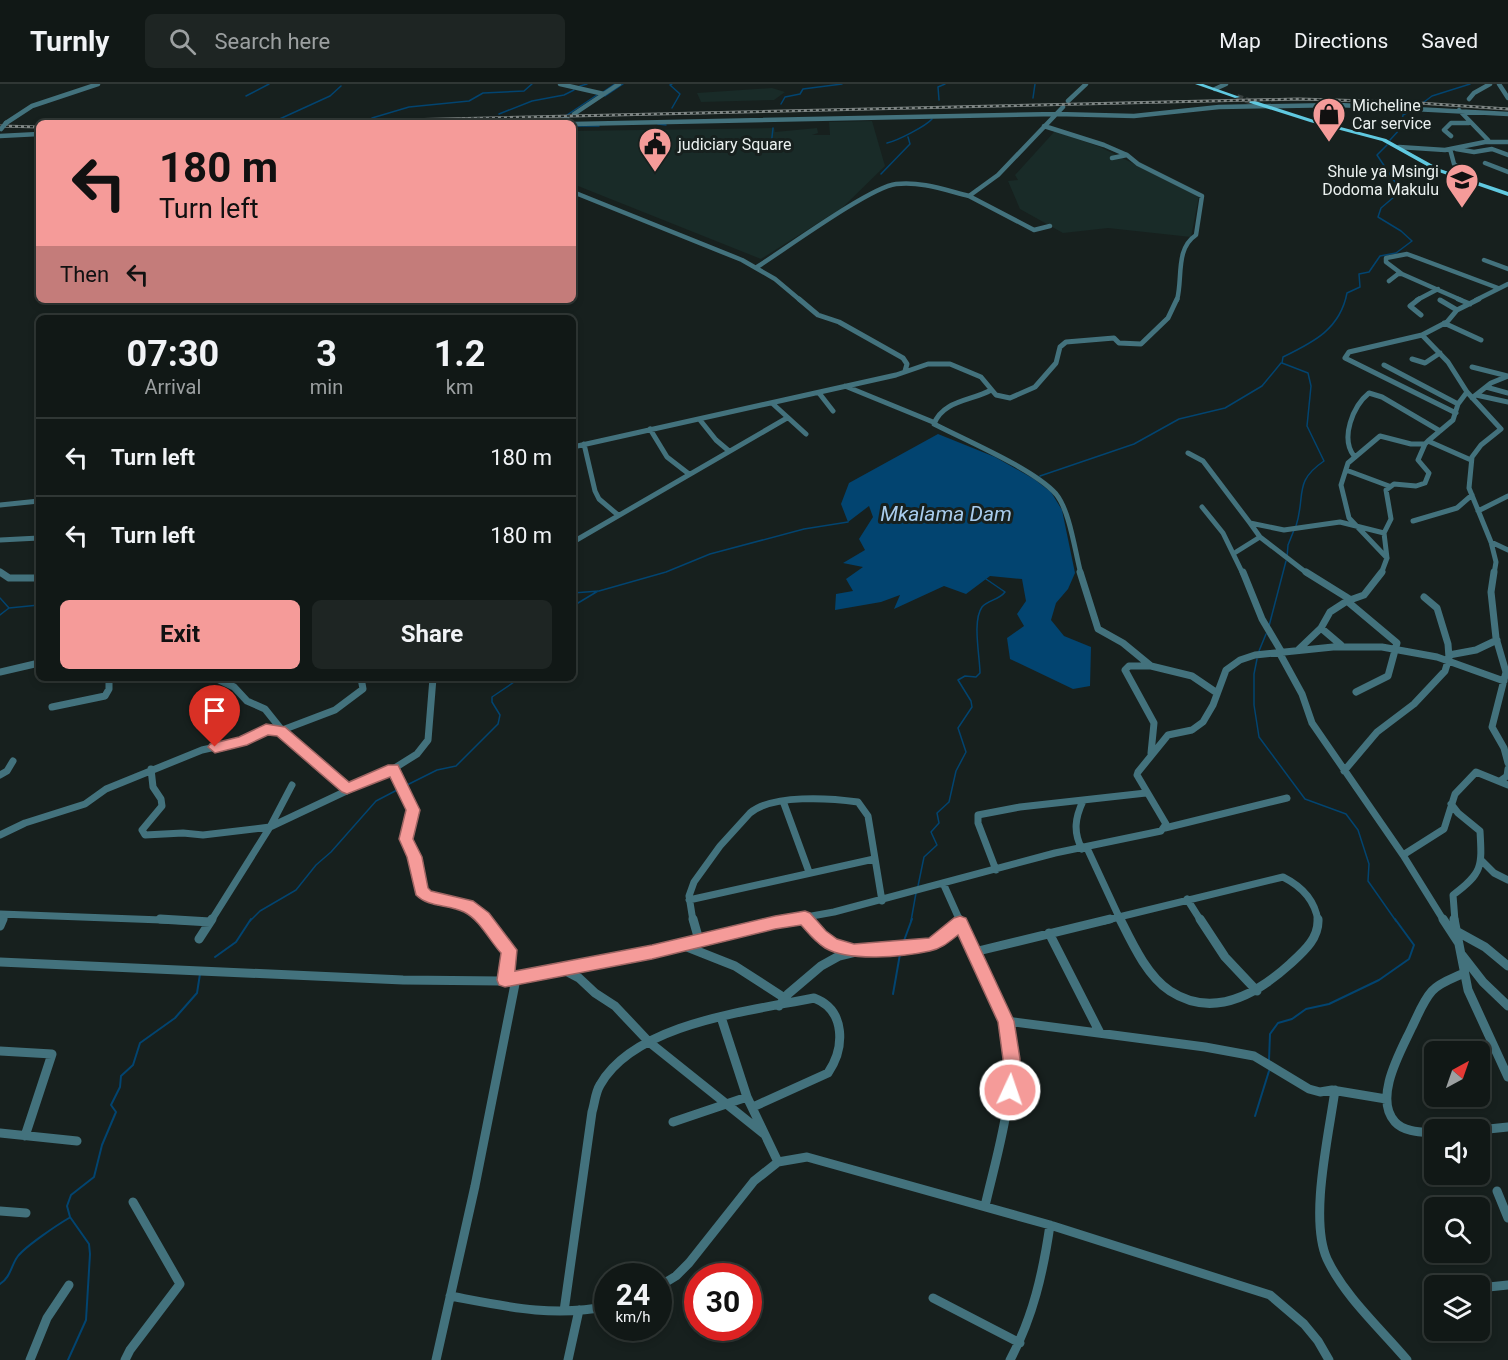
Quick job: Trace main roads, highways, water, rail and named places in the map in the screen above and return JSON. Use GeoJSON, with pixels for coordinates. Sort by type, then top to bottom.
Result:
{"type":"FeatureCollection","features":[{"type":"Feature","properties":{"kind":"main road"},"geometry":{"type":"LineString","coordinates":[[1198,84],[1238,97]]}},
{"type":"Feature","properties":{"kind":"main road"},"geometry":{"type":"LineString","coordinates":[[1252,102],[1387,141],[1438,170],[1508,194]]}},
{"type":"Feature","properties":{"kind":"water","name":"Mkalama Dam"},"geometry":{"type":"Polygon","coordinates":[[[938,434],[995,457],[1034,479],[1051,492],[1062,510],[1075,573],[1068,589],[1056,603],[1051,620],[1064,636],[1091,647],[1090,686],[1073,689],[1010,659],[1007,638],[1024,626],[1017,614],[1026,601],[1022,579],[990,576],[966,594],[944,586],[894,609],[900,595],[881,602],[835,610],[836,594],[853,591],[846,579],[863,567],[843,563],[865,550],[859,539],[873,517],[869,506],[848,522],[841,504],[849,483],[938,434]]]}},
{"type":"Feature","properties":{"kind":"waterway"},"geometry":{"type":"LineString","coordinates":[[246,96],[269,84]]}},
{"type":"Feature","properties":{"kind":"waterway"},"geometry":{"type":"LineString","coordinates":[[372,118],[409,107],[469,101],[483,93],[524,91],[532,84]]}},
{"type":"Feature","properties":{"kind":"waterway"},"geometry":{"type":"LineString","coordinates":[[580,86],[587,84]]}},
{"type":"Feature","properties":{"kind":"waterway"},"geometry":{"type":"LineString","coordinates":[[603,92],[615,84]]}},
{"type":"Feature","properties":{"kind":"waterway"},"geometry":{"type":"LineString","coordinates":[[605,96],[623,84]]}},
{"type":"Feature","properties":{"kind":"waterway"},"geometry":{"type":"LineString","coordinates":[[672,84],[670,85],[680,94],[672,108]]}},
{"type":"Feature","properties":{"kind":"waterway"},"geometry":{"type":"LineString","coordinates":[[781,104],[785,97],[800,94],[803,89],[842,84]]}},
{"type":"Feature","properties":{"kind":"waterway"},"geometry":{"type":"LineString","coordinates":[[939,100],[938,87],[945,84]]}},
{"type":"Feature","properties":{"kind":"waterway"},"geometry":{"type":"LineString","coordinates":[[1033,98],[1035,84]]}},
{"type":"Feature","properties":{"kind":"waterway"},"geometry":{"type":"LineString","coordinates":[[1416,108],[1432,96],[1470,84]]}},
{"type":"Feature","properties":{"kind":"waterway"},"geometry":{"type":"LineString","coordinates":[[277,120],[330,96],[341,86]]}},
{"type":"Feature","properties":{"kind":"waterway"},"geometry":{"type":"LineString","coordinates":[[499,114],[532,101],[564,95],[574,90]]}},
{"type":"Feature","properties":{"kind":"waterway"},"geometry":{"type":"LineString","coordinates":[[560,120],[597,95]]}},
{"type":"Feature","properties":{"kind":"waterway"},"geometry":{"type":"LineString","coordinates":[[1390,140],[1401,128],[1403,115],[1412,110]]}},
{"type":"Feature","properties":{"kind":"waterway"},"geometry":{"type":"LineString","coordinates":[[887,143],[911,133],[932,119]]}},
{"type":"Feature","properties":{"kind":"waterway"},"geometry":{"type":"LineString","coordinates":[[658,124],[666,125]]}},
{"type":"Feature","properties":{"kind":"waterway"},"geometry":{"type":"LineString","coordinates":[[576,126],[599,126]]}},
{"type":"Feature","properties":{"kind":"waterway"},"geometry":{"type":"LineString","coordinates":[[771,146],[773,128]]}},
{"type":"Feature","properties":{"kind":"waterway"},"geometry":{"type":"LineString","coordinates":[[881,174],[910,144],[908,137]]}},
{"type":"Feature","properties":{"kind":"waterway"},"geometry":{"type":"LineString","coordinates":[[1296,526],[1304,483],[1314,469],[1324,461],[1307,426],[1311,386],[1308,373],[1282,363],[1283,357],[1315,340],[1332,325],[1344,305],[1347,293],[1360,287],[1359,274],[1369,272],[1380,256],[1396,253],[1412,241],[1401,231],[1378,217],[1381,208],[1401,191],[1377,155],[1387,145]]}},
{"type":"Feature","properties":{"kind":"waterway"},"geometry":{"type":"LineString","coordinates":[[1040,476],[1134,444],[1179,419],[1225,408],[1262,386],[1281,363]]}},
{"type":"Feature","properties":{"kind":"waterway"},"geometry":{"type":"LineString","coordinates":[[598,591],[666,572],[710,554],[804,529],[848,522]]}},
{"type":"Feature","properties":{"kind":"waterway"},"geometry":{"type":"LineString","coordinates":[[1287,557],[1288,545],[1294,530]]}},
{"type":"Feature","properties":{"kind":"waterway"},"geometry":{"type":"LineString","coordinates":[[1269,626],[1286,561]]}},
{"type":"Feature","properties":{"kind":"waterway"},"geometry":{"type":"LineString","coordinates":[[918,886],[924,857],[937,845],[931,832],[939,823],[937,813],[949,802],[956,771],[966,752],[958,728],[972,707],[971,701],[958,680],[965,676],[976,677],[980,673],[977,630],[979,613],[984,605],[1005,592],[986,579]]}},
{"type":"Feature","properties":{"kind":"waterway"},"geometry":{"type":"LineString","coordinates":[[576,593],[598,591]]}},
{"type":"Feature","properties":{"kind":"waterway"},"geometry":{"type":"LineString","coordinates":[[576,604],[598,591]]}},
{"type":"Feature","properties":{"kind":"waterway"},"geometry":{"type":"LineString","coordinates":[[0,598],[9,608]]}},
{"type":"Feature","properties":{"kind":"waterway"},"geometry":{"type":"LineString","coordinates":[[9,608],[36,605]]}},
{"type":"Feature","properties":{"kind":"waterway"},"geometry":{"type":"LineString","coordinates":[[0,615],[9,608]]}},
{"type":"Feature","properties":{"kind":"waterway"},"geometry":{"type":"LineString","coordinates":[[1259,651],[1266,634]]}},
{"type":"Feature","properties":{"kind":"waterway"},"geometry":{"type":"LineString","coordinates":[[1257,659],[1254,674],[1254,705],[1259,737],[1305,799],[1346,814],[1358,830],[1369,864],[1368,881],[1396,921]]}},
{"type":"Feature","properties":{"kind":"waterway"},"geometry":{"type":"LineString","coordinates":[[403,787],[437,770],[456,766],[498,724],[500,715],[492,702],[492,697],[516,681]]}},
{"type":"Feature","properties":{"kind":"waterway"},"geometry":{"type":"LineString","coordinates":[[250,921],[260,911],[296,890],[316,865],[331,852],[376,801],[399,789]]}},
{"type":"Feature","properties":{"kind":"waterway"},"geometry":{"type":"LineString","coordinates":[[911,921],[916,893]]}},
{"type":"Feature","properties":{"kind":"waterway"},"geometry":{"type":"LineString","coordinates":[[215,957],[236,942],[251,919]]}},
{"type":"Feature","properties":{"kind":"waterway"},"geometry":{"type":"LineString","coordinates":[[902,946],[912,919]]}},
{"type":"Feature","properties":{"kind":"waterway"},"geometry":{"type":"LineString","coordinates":[[1269,1060],[1270,1034],[1278,1023],[1292,1019],[1306,1009],[1329,1004],[1379,980],[1409,959],[1414,945],[1395,919]]}},
{"type":"Feature","properties":{"kind":"waterway"},"geometry":{"type":"LineString","coordinates":[[893,994],[900,954]]}},
{"type":"Feature","properties":{"kind":"waterway"},"geometry":{"type":"LineString","coordinates":[[68,1360],[86,1320],[90,1254],[89,1244],[70,1217],[67,1206],[71,1195],[94,1177],[102,1145],[116,1112],[111,1105],[120,1087],[121,1076],[133,1065],[140,1043],[175,1018],[197,993],[200,974]]}},
{"type":"Feature","properties":{"kind":"waterway"},"geometry":{"type":"LineString","coordinates":[[1255,1116],[1269,1071]]}},
{"type":"Feature","properties":{"kind":"waterway"},"geometry":{"type":"LineString","coordinates":[[0,1284],[22,1252],[69,1218]]}},
{"type":"Feature","properties":{"kind":"tunnel"},"geometry":{"type":"LineString","coordinates":[[1237,97],[1252,102]]}},
{"type":"Feature","properties":{"kind":"railway"},"geometry":{"type":"LineString","coordinates":[[401,120],[1298,99],[1404,102],[1508,109]]}},
{"type":"Feature","properties":{"kind":"railway"},"geometry":{"type":"LineString","coordinates":[[0,126],[36,127]]}},
{"type":"Feature","properties":{"kind":"place","name":"Micheline Car service"},"geometry":{"type":"Point","coordinates":[1329,143]}},
{"type":"Feature","properties":{"kind":"place","name":"judiciary Square"},"geometry":{"type":"Point","coordinates":[655,173]}},
{"type":"Feature","properties":{"kind":"place","name":"Shule ya Msingi Dodoma Makulu"},"geometry":{"type":"Point","coordinates":[1462,209]}}]}
